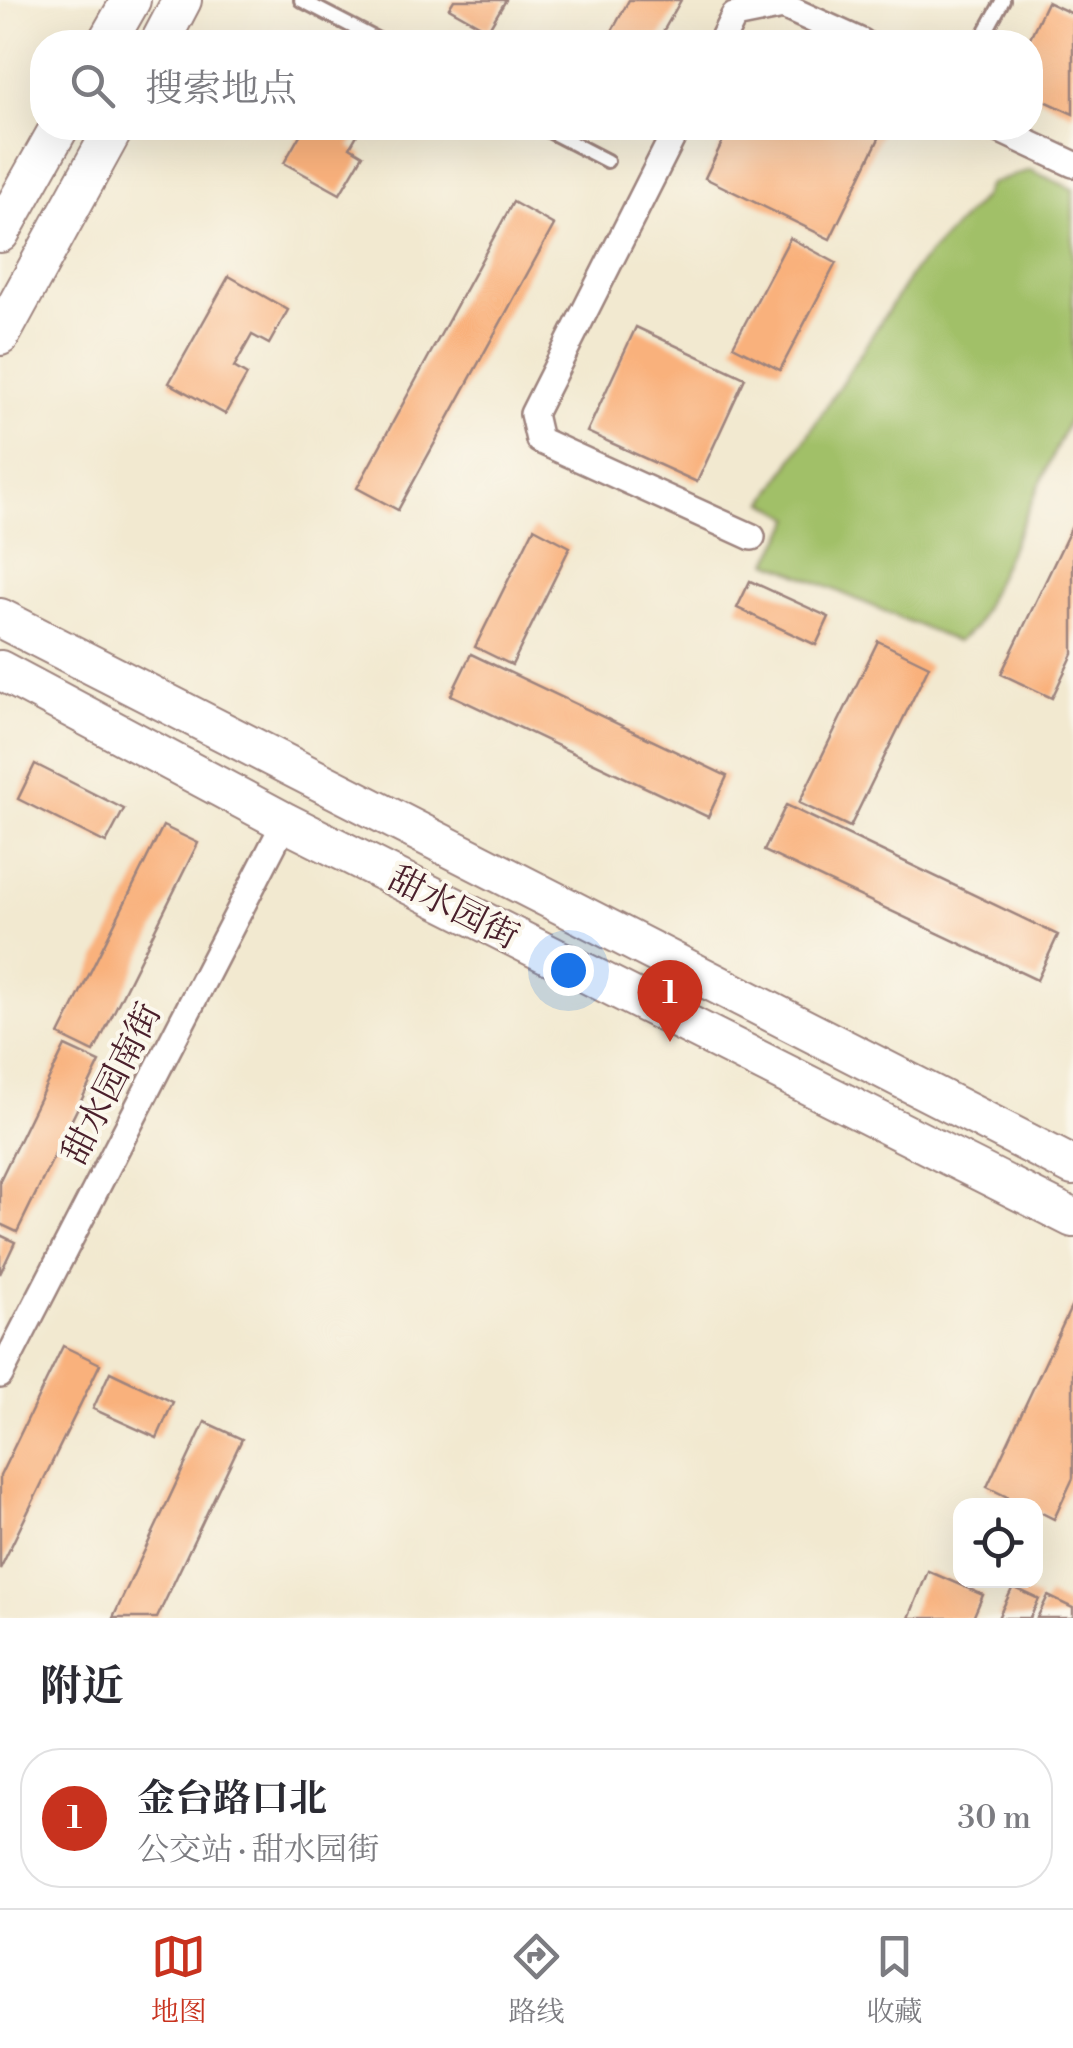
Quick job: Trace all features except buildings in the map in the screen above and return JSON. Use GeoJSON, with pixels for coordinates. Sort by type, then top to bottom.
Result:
{"type":"FeatureCollection","features":[{"type":"Feature","properties":{"kind":"main road"},"geometry":{"type":"LineString","coordinates":[[114,30],[131,0]]}},
{"type":"Feature","properties":{"kind":"main road"},"geometry":{"type":"LineString","coordinates":[[166,30],[182,0]]}},
{"type":"Feature","properties":{"kind":"main road"},"geometry":{"type":"LineString","coordinates":[[0,234],[53,140]]}},
{"type":"Feature","properties":{"kind":"main road"},"geometry":{"type":"LineString","coordinates":[[0,336],[107,140]]}},
{"type":"Feature","properties":{"kind":"main road","name":"甜水园街"},"geometry":{"type":"LineString","coordinates":[[0,618],[1073,1166]]}},
{"type":"Feature","properties":{"kind":"main road","name":"甜水园街"},"geometry":{"type":"LineString","coordinates":[[0,670],[285,822],[1073,1218]]}},
{"type":"Feature","properties":{"kind":"street"},"geometry":{"type":"LineString","coordinates":[[726,30],[734,16],[783,6],[802,6],[842,30]]}},
{"type":"Feature","properties":{"kind":"street"},"geometry":{"type":"LineString","coordinates":[[672,140],[533,414],[539,440],[752,537]]}},
{"type":"Feature","properties":{"kind":"street"},"geometry":{"type":"LineString","coordinates":[[1022,140],[1073,164]]}},
{"type":"Feature","properties":{"kind":"street","name":"甜水园南街"},"geometry":{"type":"LineString","coordinates":[[0,1375],[285,822]]}},
{"type":"Feature","properties":{"kind":"lane"},"geometry":{"type":"LineString","coordinates":[[301,0],[359,30]]}},
{"type":"Feature","properties":{"kind":"lane"},"geometry":{"type":"LineString","coordinates":[[987,30],[1003,0]]}},
{"type":"Feature","properties":{"kind":"lane"},"geometry":{"type":"LineString","coordinates":[[566,140],[607,161]]}},
{"type":"Feature","properties":{"kind":"green space"},"geometry":{"type":"Polygon","coordinates":[[[1030,170],[1073,189],[1073,411],[975,627],[957,642],[769,562],[793,518],[765,502],[914,270],[983,197],[989,184],[1030,170]]]}},
{"type":"Feature","properties":{"kind":"place","name":"金台路口北"},"geometry":{"type":"Point","coordinates":[670,1042]}}]}
